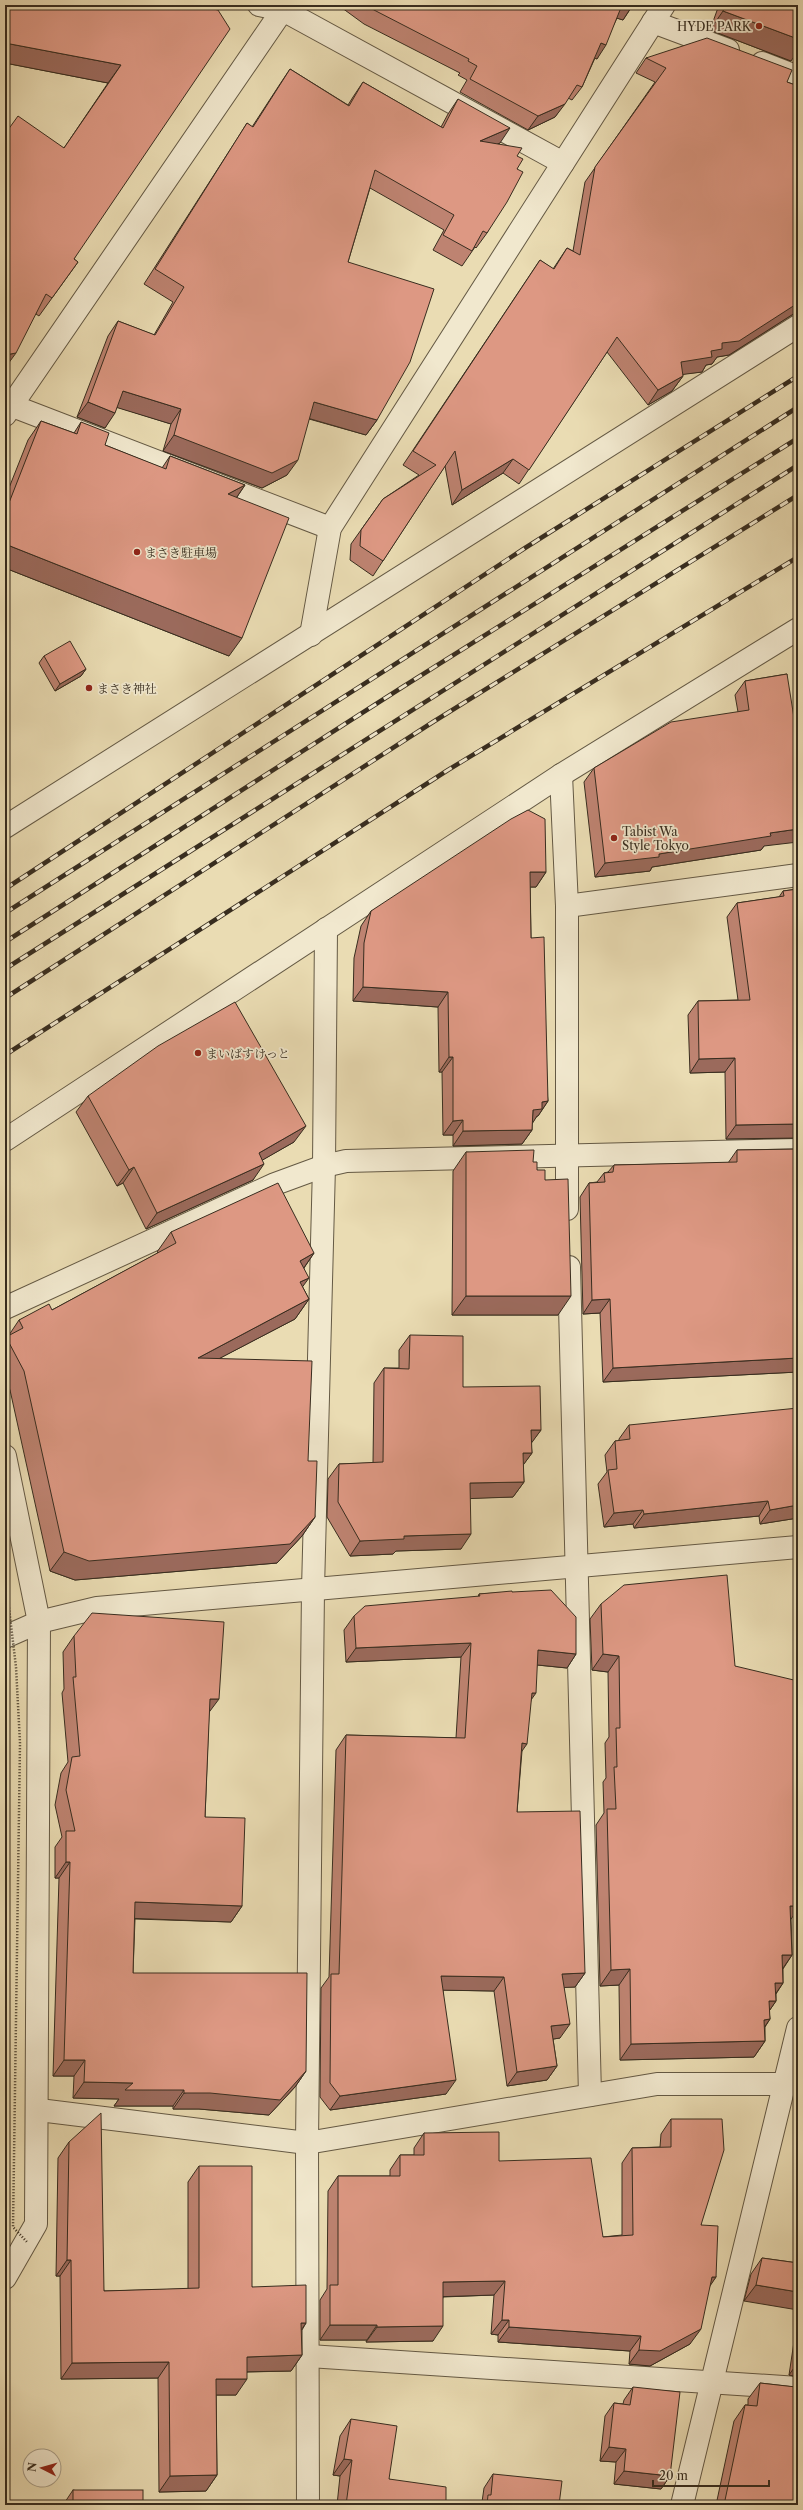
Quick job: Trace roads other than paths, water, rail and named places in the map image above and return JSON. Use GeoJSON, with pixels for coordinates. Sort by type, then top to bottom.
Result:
{"type":"FeatureCollection","features":[{"type":"Feature","properties":{"kind":"street"},"geometry":{"type":"LineString","coordinates":[[259,5],[284,8],[563,163]]}},
{"type":"Feature","properties":{"kind":"street"},"geometry":{"type":"LineString","coordinates":[[284,8],[7,408],[330,528]]}},
{"type":"Feature","properties":{"kind":"street"},"geometry":{"type":"LineString","coordinates":[[311,635],[330,528],[659,14],[798,77]]}},
{"type":"Feature","properties":{"kind":"street"},"geometry":{"type":"LineString","coordinates":[[5,826],[311,635],[798,326]]}},
{"type":"Feature","properties":{"kind":"street"},"geometry":{"type":"LineString","coordinates":[[5,1140],[561,776],[798,629]]}},
{"type":"Feature","properties":{"kind":"street"},"geometry":{"type":"LineString","coordinates":[[561,776],[567,906],[566,1154],[568,1226]]}},
{"type":"Feature","properties":{"kind":"street"},"geometry":{"type":"LineString","coordinates":[[567,906],[798,875]]}},
{"type":"Feature","properties":{"kind":"street"},"geometry":{"type":"LineString","coordinates":[[308,2505],[309,2356],[307,2143],[313,1589],[324,1166],[326,929]]}},
{"type":"Feature","properties":{"kind":"street"},"geometry":{"type":"LineString","coordinates":[[5,1308],[275,1184],[324,1166],[346,1160],[798,1150]]}},
{"type":"Feature","properties":{"kind":"street"},"geometry":{"type":"LineString","coordinates":[[569,1250],[590,2096]]}},
{"type":"Feature","properties":{"kind":"street"},"geometry":{"type":"LineString","coordinates":[[5,1456],[39,1622],[39,2110],[36,2224],[5,2278]]}},
{"type":"Feature","properties":{"kind":"street"},"geometry":{"type":"LineString","coordinates":[[5,1637],[39,1622],[96,1608],[798,1547]]}},
{"type":"Feature","properties":{"kind":"street"},"geometry":{"type":"LineString","coordinates":[[682,2505],[712,2382],[791,2084],[798,2028]]}},
{"type":"Feature","properties":{"kind":"street"},"geometry":{"type":"LineString","coordinates":[[39,2110],[307,2143],[657,2084],[791,2084]]}},
{"type":"Feature","properties":{"kind":"street"},"geometry":{"type":"LineString","coordinates":[[309,2356],[798,2388]]}},
{"type":"Feature","properties":{"kind":"railway"},"geometry":{"type":"LineString","coordinates":[[5,889],[525,548],[798,376]]}},
{"type":"Feature","properties":{"kind":"railway"},"geometry":{"type":"LineString","coordinates":[[5,913],[798,407]]}},
{"type":"Feature","properties":{"kind":"railway"},"geometry":{"type":"LineString","coordinates":[[5,942],[401,688],[798,438]]}},
{"type":"Feature","properties":{"kind":"railway"},"geometry":{"type":"LineString","coordinates":[[5,969],[798,465]]}},
{"type":"Feature","properties":{"kind":"railway"},"geometry":{"type":"LineString","coordinates":[[5,998],[433,722],[798,495]]}},
{"type":"Feature","properties":{"kind":"railway"},"geometry":{"type":"LineString","coordinates":[[5,1055],[448,770],[798,557]]}},
{"type":"Feature","properties":{"kind":"place","name":"HYDE PARK"},"geometry":{"type":"Point","coordinates":[759,26]}},
{"type":"Feature","properties":{"kind":"place","name":"まさき駐車場"},"geometry":{"type":"Point","coordinates":[137,552]}},
{"type":"Feature","properties":{"kind":"place","name":"まさき神社"},"geometry":{"type":"Point","coordinates":[89,688]}},
{"type":"Feature","properties":{"kind":"place","name":"Tabist Wa Style Tokyo"},"geometry":{"type":"Point","coordinates":[614,838]}},
{"type":"Feature","properties":{"kind":"place","name":"まいばすけっと"},"geometry":{"type":"Point","coordinates":[198,1053]}}]}
